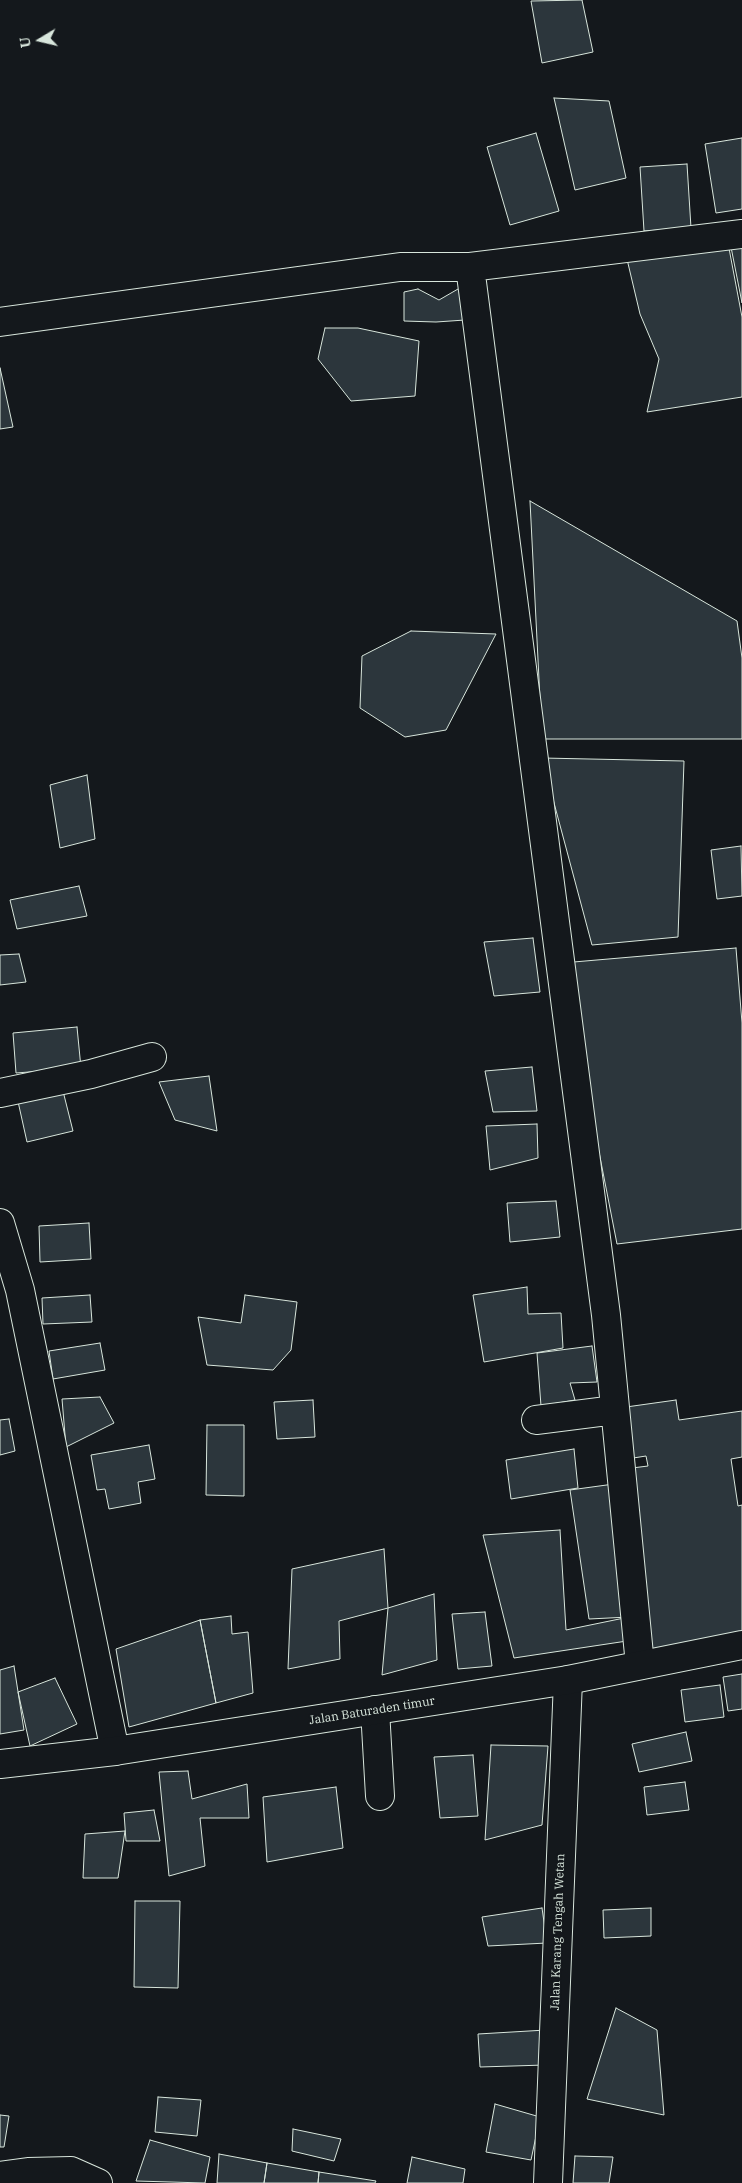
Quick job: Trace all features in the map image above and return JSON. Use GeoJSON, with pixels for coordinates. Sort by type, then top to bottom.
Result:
{"type":"FeatureCollection","features":[{"type":"Feature","properties":{"kind":"street"},"geometry":{"type":"LineString","coordinates":[[0,322],[400,267],[470,267],[742,234]]}},
{"type":"Feature","properties":{"kind":"street"},"geometry":{"type":"LineString","coordinates":[[470,267],[606,1316],[640,1665]]}},
{"type":"Feature","properties":{"kind":"street"},"geometry":{"type":"LineString","coordinates":[[0,1092],[91,1074],[152,1058]]}},
{"type":"Feature","properties":{"kind":"street"},"geometry":{"type":"LineString","coordinates":[[0,1223],[10,1292],[115,1751]]}},
{"type":"Feature","properties":{"kind":"street"},"geometry":{"type":"LineString","coordinates":[[536,1420],[615,1410]]}},
{"type":"Feature","properties":{"kind":"street","name":"Jalan Baturaden timur"},"geometry":{"type":"LineString","coordinates":[[0,1764],[115,1751],[568,1680],[742,1645]]}},
{"type":"Feature","properties":{"kind":"street","name":"Jalan Karang Tengah Wetan"},"geometry":{"type":"LineString","coordinates":[[548,2183],[568,1680]]}},
{"type":"Feature","properties":{"kind":"street"},"geometry":{"type":"LineString","coordinates":[[375,1710],[380,1796]]}},
{"type":"Feature","properties":{"kind":"street"},"geometry":{"type":"LineString","coordinates":[[0,2176],[28,2172],[71,2172],[98,2183]]}},
{"type":"Feature","properties":{"kind":"building"},"geometry":{"type":"Polygon","coordinates":[[[582,0],[593,52],[542,63],[531,1],[582,0]]]}},
{"type":"Feature","properties":{"kind":"building"},"geometry":{"type":"Polygon","coordinates":[[[554,98],[609,101],[626,178],[575,190],[554,98]]]}},
{"type":"Feature","properties":{"kind":"building"},"geometry":{"type":"Polygon","coordinates":[[[536,133],[559,211],[510,225],[487,147],[536,133]]]}},
{"type":"Feature","properties":{"kind":"building"},"geometry":{"type":"Polygon","coordinates":[[[742,138],[742,209],[716,213],[705,144],[742,138]]]}},
{"type":"Feature","properties":{"kind":"building"},"geometry":{"type":"Polygon","coordinates":[[[687,164],[691,228],[644,231],[640,167],[687,164]]]}},
{"type":"Feature","properties":{"kind":"building"},"geometry":{"type":"Polygon","coordinates":[[[742,241],[742,303],[730,242],[742,241]]]}},
{"type":"Feature","properties":{"kind":"building"},"geometry":{"type":"Polygon","coordinates":[[[728,243],[742,317],[742,397],[647,412],[659,359],[640,314],[626,255],[728,243]]]}},
{"type":"Feature","properties":{"kind":"building"},"geometry":{"type":"Polygon","coordinates":[[[418,289],[439,300],[458,289],[465,290],[465,320],[436,322],[404,321],[404,292],[418,289]]]}},
{"type":"Feature","properties":{"kind":"building"},"geometry":{"type":"Polygon","coordinates":[[[325,328],[358,328],[419,341],[415,396],[351,401],[318,359],[325,328]]]}},
{"type":"Feature","properties":{"kind":"building"},"geometry":{"type":"Polygon","coordinates":[[[0,368],[13,427],[0,429],[0,368]]]}},
{"type":"Feature","properties":{"kind":"building"},"geometry":{"type":"Polygon","coordinates":[[[530,501],[737,621],[742,658],[742,739],[542,739],[530,501]]]}},
{"type":"Feature","properties":{"kind":"building"},"geometry":{"type":"Polygon","coordinates":[[[411,631],[496,634],[446,730],[405,737],[360,708],[362,656],[411,631]]]}},
{"type":"Feature","properties":{"kind":"building"},"geometry":{"type":"Polygon","coordinates":[[[542,758],[684,761],[678,937],[592,945],[542,758]]]}},
{"type":"Feature","properties":{"kind":"building"},"geometry":{"type":"Polygon","coordinates":[[[87,775],[95,839],[60,848],[50,785],[87,775]]]}},
{"type":"Feature","properties":{"kind":"building"},"geometry":{"type":"Polygon","coordinates":[[[741,846],[742,896],[717,899],[711,850],[741,846]]]}},
{"type":"Feature","properties":{"kind":"building"},"geometry":{"type":"Polygon","coordinates":[[[79,886],[87,916],[17,929],[10,900],[79,886]]]}},
{"type":"Feature","properties":{"kind":"building"},"geometry":{"type":"Polygon","coordinates":[[[533,938],[540,992],[494,996],[484,942],[533,938]]]}},
{"type":"Feature","properties":{"kind":"building"},"geometry":{"type":"Polygon","coordinates":[[[736,948],[742,1023],[742,1229],[617,1244],[562,963],[736,948]]]}},
{"type":"Feature","properties":{"kind":"building"},"geometry":{"type":"Polygon","coordinates":[[[19,954],[26,982],[0,985],[0,955],[19,954]]]}},
{"type":"Feature","properties":{"kind":"building"},"geometry":{"type":"Polygon","coordinates":[[[77,1027],[81,1068],[16,1073],[13,1033],[77,1027]]]}},
{"type":"Feature","properties":{"kind":"building"},"geometry":{"type":"Polygon","coordinates":[[[532,1067],[537,1111],[493,1112],[485,1071],[532,1067]]]}},
{"type":"Feature","properties":{"kind":"building"},"geometry":{"type":"Polygon","coordinates":[[[209,1076],[217,1131],[175,1120],[159,1082],[209,1076]]]}},
{"type":"Feature","properties":{"kind":"building"},"geometry":{"type":"Polygon","coordinates":[[[62,1087],[73,1131],[27,1142],[17,1097],[62,1087]]]}},
{"type":"Feature","properties":{"kind":"building"},"geometry":{"type":"Polygon","coordinates":[[[537,1124],[538,1158],[490,1170],[486,1126],[537,1124]]]}},
{"type":"Feature","properties":{"kind":"building"},"geometry":{"type":"Polygon","coordinates":[[[556,1201],[560,1237],[510,1242],[507,1203],[556,1201]]]}},
{"type":"Feature","properties":{"kind":"building"},"geometry":{"type":"Polygon","coordinates":[[[89,1223],[91,1259],[40,1262],[39,1226],[89,1223]]]}},
{"type":"Feature","properties":{"kind":"building"},"geometry":{"type":"Polygon","coordinates":[[[527,1287],[528,1314],[561,1313],[563,1348],[484,1362],[473,1295],[527,1287]]]}},
{"type":"Feature","properties":{"kind":"building"},"geometry":{"type":"Polygon","coordinates":[[[90,1295],[92,1322],[43,1324],[42,1298],[90,1295]]]}},
{"type":"Feature","properties":{"kind":"building"},"geometry":{"type":"Polygon","coordinates":[[[245,1295],[297,1302],[291,1350],[273,1370],[207,1365],[198,1317],[241,1323],[245,1295]]]}},
{"type":"Feature","properties":{"kind":"building"},"geometry":{"type":"Polygon","coordinates":[[[100,1343],[105,1370],[53,1379],[49,1351],[100,1343]]]}},
{"type":"Feature","properties":{"kind":"building"},"geometry":{"type":"Polygon","coordinates":[[[592,1346],[597,1382],[570,1383],[575,1400],[541,1406],[537,1353],[592,1346]]]}},
{"type":"Feature","properties":{"kind":"building"},"geometry":{"type":"Polygon","coordinates":[[[100,1397],[114,1423],[66,1447],[62,1399],[100,1397]]]}},
{"type":"Feature","properties":{"kind":"building"},"geometry":{"type":"Polygon","coordinates":[[[313,1400],[315,1437],[277,1439],[274,1402],[313,1400]]]}},
{"type":"Feature","properties":{"kind":"building"},"geometry":{"type":"Polygon","coordinates":[[[676,1400],[679,1420],[742,1411],[742,1457],[731,1459],[738,1506],[742,1505],[742,1638],[651,1651],[624,1469],[648,1466],[646,1456],[627,1459],[619,1408],[676,1400]]]}},
{"type":"Feature","properties":{"kind":"building"},"geometry":{"type":"Polygon","coordinates":[[[9,1419],[15,1451],[0,1455],[0,1420],[9,1419]]]}},
{"type":"Feature","properties":{"kind":"building"},"geometry":{"type":"Polygon","coordinates":[[[207,1425],[244,1425],[244,1496],[206,1495],[207,1425]]]}},
{"type":"Feature","properties":{"kind":"building"},"geometry":{"type":"Polygon","coordinates":[[[149,1445],[155,1479],[138,1482],[141,1503],[109,1509],[105,1489],[97,1490],[91,1455],[149,1445]]]}},
{"type":"Feature","properties":{"kind":"building"},"geometry":{"type":"Polygon","coordinates":[[[574,1449],[578,1488],[511,1499],[506,1460],[574,1449]]]}},
{"type":"Feature","properties":{"kind":"building"},"geometry":{"type":"Polygon","coordinates":[[[614,1484],[629,1617],[589,1619],[570,1490],[614,1484]]]}},
{"type":"Feature","properties":{"kind":"building"},"geometry":{"type":"Polygon","coordinates":[[[560,1530],[566,1630],[629,1617],[627,1641],[514,1658],[483,1535],[560,1530]]]}},
{"type":"Feature","properties":{"kind":"building"},"geometry":{"type":"Polygon","coordinates":[[[384,1549],[388,1608],[339,1621],[340,1659],[288,1669],[292,1569],[384,1549]]]}},
{"type":"Feature","properties":{"kind":"building"},"geometry":{"type":"Polygon","coordinates":[[[434,1594],[437,1660],[382,1675],[388,1608],[434,1594]]]}},
{"type":"Feature","properties":{"kind":"building"},"geometry":{"type":"Polygon","coordinates":[[[485,1612],[492,1666],[458,1669],[452,1614],[485,1612]]]}},
{"type":"Feature","properties":{"kind":"building"},"geometry":{"type":"Polygon","coordinates":[[[231,1616],[232,1634],[248,1632],[253,1693],[216,1703],[200,1620],[231,1616]]]}},
{"type":"Feature","properties":{"kind":"building"},"geometry":{"type":"Polygon","coordinates":[[[200,1620],[216,1703],[129,1727],[116,1649],[200,1620]]]}},
{"type":"Feature","properties":{"kind":"building"},"geometry":{"type":"Polygon","coordinates":[[[14,1666],[24,1730],[0,1734],[0,1670],[14,1666]]]}},
{"type":"Feature","properties":{"kind":"building"},"geometry":{"type":"Polygon","coordinates":[[[742,1674],[742,1709],[728,1711],[723,1677],[742,1674]]]}},
{"type":"Feature","properties":{"kind":"building"},"geometry":{"type":"Polygon","coordinates":[[[55,1678],[77,1724],[30,1746],[18,1692],[55,1678]]]}},
{"type":"Feature","properties":{"kind":"building"},"geometry":{"type":"Polygon","coordinates":[[[720,1685],[724,1717],[685,1722],[681,1690],[720,1685]]]}},
{"type":"Feature","properties":{"kind":"building"},"geometry":{"type":"Polygon","coordinates":[[[686,1732],[692,1761],[639,1772],[632,1744],[686,1732]]]}},
{"type":"Feature","properties":{"kind":"building"},"geometry":{"type":"Polygon","coordinates":[[[491,1745],[548,1746],[542,1825],[485,1840],[491,1745]]]}},
{"type":"Feature","properties":{"kind":"building"},"geometry":{"type":"Polygon","coordinates":[[[473,1755],[478,1816],[440,1818],[434,1757],[473,1755]]]}},
{"type":"Feature","properties":{"kind":"building"},"geometry":{"type":"Polygon","coordinates":[[[188,1771],[192,1799],[247,1784],[249,1818],[200,1818],[205,1866],[169,1876],[159,1772],[188,1771]]]}},
{"type":"Feature","properties":{"kind":"building"},"geometry":{"type":"Polygon","coordinates":[[[685,1782],[689,1810],[647,1815],[644,1787],[685,1782]]]}},
{"type":"Feature","properties":{"kind":"building"},"geometry":{"type":"Polygon","coordinates":[[[336,1787],[343,1848],[267,1862],[263,1797],[336,1787]]]}},
{"type":"Feature","properties":{"kind":"building"},"geometry":{"type":"Polygon","coordinates":[[[154,1810],[160,1841],[126,1841],[124,1813],[154,1810]]]}},
{"type":"Feature","properties":{"kind":"building"},"geometry":{"type":"Polygon","coordinates":[[[125,1831],[118,1878],[83,1878],[85,1834],[125,1831]]]}},
{"type":"Feature","properties":{"kind":"building"},"geometry":{"type":"Polygon","coordinates":[[[135,1901],[180,1901],[178,1988],[134,1987],[135,1901]]]}},
{"type":"Feature","properties":{"kind":"building"},"geometry":{"type":"Polygon","coordinates":[[[542,1908],[547,1943],[488,1946],[482,1917],[542,1908]]]}},
{"type":"Feature","properties":{"kind":"building"},"geometry":{"type":"Polygon","coordinates":[[[651,1908],[651,1936],[604,1938],[603,1910],[651,1908]]]}},
{"type":"Feature","properties":{"kind":"building"},"geometry":{"type":"Polygon","coordinates":[[[616,2008],[657,2030],[664,2115],[587,2099],[616,2008]]]}},
{"type":"Feature","properties":{"kind":"building"},"geometry":{"type":"Polygon","coordinates":[[[546,2030],[545,2065],[480,2067],[478,2034],[546,2030]]]}},
{"type":"Feature","properties":{"kind":"building"},"geometry":{"type":"Polygon","coordinates":[[[158,2097],[201,2100],[197,2136],[155,2132],[158,2097]]]}},
{"type":"Feature","properties":{"kind":"building"},"geometry":{"type":"Polygon","coordinates":[[[495,2104],[540,2117],[531,2160],[486,2152],[495,2104]]]}},
{"type":"Feature","properties":{"kind":"building"},"geometry":{"type":"Polygon","coordinates":[[[0,2115],[9,2116],[4,2147],[0,2147],[0,2115]]]}},
{"type":"Feature","properties":{"kind":"building"},"geometry":{"type":"Polygon","coordinates":[[[293,2129],[341,2139],[334,2161],[292,2151],[293,2129]]]}},
{"type":"Feature","properties":{"kind":"building"},"geometry":{"type":"Polygon","coordinates":[[[150,2140],[210,2157],[205,2183],[136,2181],[150,2140]]]}},
{"type":"Feature","properties":{"kind":"building"},"geometry":{"type":"Polygon","coordinates":[[[219,2154],[267,2163],[264,2183],[217,2183],[219,2154]]]}},
{"type":"Feature","properties":{"kind":"building"},"geometry":{"type":"Polygon","coordinates":[[[575,2156],[613,2157],[609,2183],[573,2183],[575,2156]]]}},
{"type":"Feature","properties":{"kind":"building"},"geometry":{"type":"Polygon","coordinates":[[[412,2157],[465,2169],[463,2183],[407,2183],[412,2157]]]}},
{"type":"Feature","properties":{"kind":"building"},"geometry":{"type":"Polygon","coordinates":[[[267,2163],[319,2172],[318,2183],[264,2183],[267,2163]]]}},
{"type":"Feature","properties":{"kind":"building"},"geometry":{"type":"Polygon","coordinates":[[[319,2172],[376,2181],[375,2183],[318,2183],[319,2172]]]}}]}
